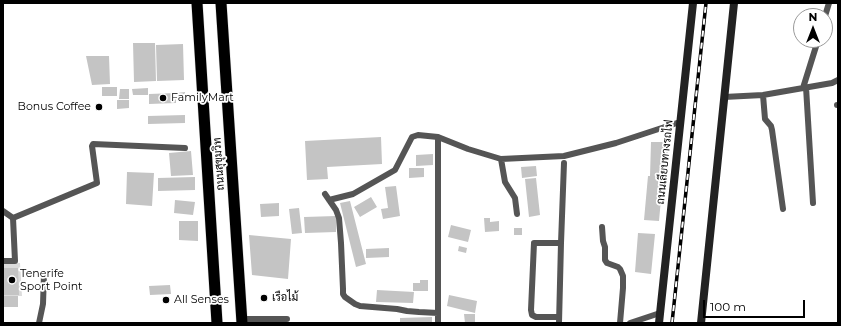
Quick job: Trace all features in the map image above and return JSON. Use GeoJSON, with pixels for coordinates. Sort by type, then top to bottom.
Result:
{"type":"FeatureCollection","features":[{"type":"Feature","properties":{"kind":"highway","name":"ถนนสุขุมวิท"},"geometry":{"type":"LineString","coordinates":[[197,3],[218,323]]}},
{"type":"Feature","properties":{"kind":"highway","name":"ถนนสุขุมวิท"},"geometry":{"type":"LineString","coordinates":[[221,3],[242,321]]}},
{"type":"Feature","properties":{"kind":"street","name":"ถนนเลียบทางรถไฟ"},"geometry":{"type":"LineString","coordinates":[[659,323],[693,3]]}},
{"type":"Feature","properties":{"kind":"street"},"geometry":{"type":"LineString","coordinates":[[701,323],[734,3]]}},
{"type":"Feature","properties":{"kind":"street"},"geometry":{"type":"LineString","coordinates":[[813,203],[804,88],[816,48]]}},
{"type":"Feature","properties":{"kind":"street"},"geometry":{"type":"LineString","coordinates":[[724,97],[762,95],[832,83],[838,80]]}},
{"type":"Feature","properties":{"kind":"street"},"geometry":{"type":"LineString","coordinates":[[762,95],[765,119],[771,126],[772,130],[783,209]]}},
{"type":"Feature","properties":{"kind":"street"},"geometry":{"type":"LineString","coordinates":[[329,200],[353,194],[395,170],[412,137],[418,135],[438,137],[468,149],[501,159],[564,156],[616,143],[680,122]]}},
{"type":"Feature","properties":{"kind":"street"},"geometry":{"type":"LineString","coordinates":[[438,137],[438,323]]}},
{"type":"Feature","properties":{"kind":"street"},"geometry":{"type":"LineString","coordinates":[[13,218],[97,183],[93,144],[185,148]]}},
{"type":"Feature","properties":{"kind":"street"},"geometry":{"type":"LineString","coordinates":[[501,159],[505,182],[514,198],[517,214]]}},
{"type":"Feature","properties":{"kind":"street"},"geometry":{"type":"LineString","coordinates":[[561,244],[534,243],[531,310],[532,314],[536,317],[559,320],[564,164]]}},
{"type":"Feature","properties":{"kind":"street"},"geometry":{"type":"LineString","coordinates":[[325,194],[336,210],[339,218],[343,294],[345,297],[360,306],[438,313]]}},
{"type":"Feature","properties":{"kind":"street"},"geometry":{"type":"LineString","coordinates":[[3,211],[13,218]]}},
{"type":"Feature","properties":{"kind":"street"},"geometry":{"type":"LineString","coordinates":[[3,261],[15,261],[13,218]]}},
{"type":"Feature","properties":{"kind":"street"},"geometry":{"type":"LineString","coordinates":[[602,227],[605,260],[607,263],[618,267],[623,276],[624,288],[620,323]]}},
{"type":"Feature","properties":{"kind":"street"},"geometry":{"type":"LineString","coordinates":[[40,323],[43,304],[44,274]]}},
{"type":"Feature","properties":{"kind":"street"},"geometry":{"type":"LineString","coordinates":[[630,323],[660,313]]}},
{"type":"Feature","properties":{"kind":"street"},"geometry":{"type":"LineString","coordinates":[[242,321],[287,319]]}},
{"type":"Feature","properties":{"kind":"shaded area","name":"Tenerife Sport Point"},"geometry":{"type":"Polygon","coordinates":[[[20,263],[22,296],[3,296],[3,264],[20,263]]]}},
{"type":"Feature","properties":{"kind":"building"},"geometry":{"type":"Polygon","coordinates":[[[133,43],[155,43],[156,81],[134,82],[133,43]]]}},
{"type":"Feature","properties":{"kind":"building"},"geometry":{"type":"Polygon","coordinates":[[[183,44],[184,80],[157,81],[156,45],[183,44]]]}},
{"type":"Feature","properties":{"kind":"building"},"geometry":{"type":"Polygon","coordinates":[[[86,56],[109,56],[110,84],[92,85],[86,56]]]}},
{"type":"Feature","properties":{"kind":"building"},"geometry":{"type":"Polygon","coordinates":[[[102,87],[117,87],[117,96],[102,96],[102,87]]]}},
{"type":"Feature","properties":{"kind":"building"},"geometry":{"type":"Polygon","coordinates":[[[148,88],[148,95],[133,95],[132,89],[148,88]]]}},
{"type":"Feature","properties":{"kind":"building"},"geometry":{"type":"Polygon","coordinates":[[[120,89],[129,89],[129,99],[119,99],[120,89]]]}},
{"type":"Feature","properties":{"kind":"building"},"geometry":{"type":"Polygon","coordinates":[[[185,92],[185,99],[177,99],[177,93],[185,92]]]}},
{"type":"Feature","properties":{"kind":"building","name":"FamilyMart"},"geometry":{"type":"Polygon","coordinates":[[[176,93],[176,103],[149,104],[149,94],[176,93]]]}},
{"type":"Feature","properties":{"kind":"building"},"geometry":{"type":"Polygon","coordinates":[[[117,100],[129,100],[129,108],[117,109],[117,100]]]}},
{"type":"Feature","properties":{"kind":"building"},"geometry":{"type":"Polygon","coordinates":[[[185,115],[185,123],[148,124],[148,116],[185,115]]]}},
{"type":"Feature","properties":{"kind":"building"},"geometry":{"type":"Polygon","coordinates":[[[381,137],[382,164],[327,167],[328,179],[307,180],[305,141],[381,137]]]}},
{"type":"Feature","properties":{"kind":"building"},"geometry":{"type":"Polygon","coordinates":[[[651,142],[668,142],[665,177],[653,176],[663,177],[659,221],[644,220],[648,176],[650,176],[651,142]]]}},
{"type":"Feature","properties":{"kind":"building"},"geometry":{"type":"Polygon","coordinates":[[[191,151],[193,175],[171,176],[169,153],[191,151]]]}},
{"type":"Feature","properties":{"kind":"building"},"geometry":{"type":"Polygon","coordinates":[[[433,154],[433,165],[416,166],[416,155],[433,154]]]}},
{"type":"Feature","properties":{"kind":"building"},"geometry":{"type":"Polygon","coordinates":[[[536,166],[537,176],[522,178],[521,167],[536,166]]]}},
{"type":"Feature","properties":{"kind":"building"},"geometry":{"type":"Polygon","coordinates":[[[409,168],[424,168],[424,177],[409,178],[409,168]]]}},
{"type":"Feature","properties":{"kind":"building"},"geometry":{"type":"Polygon","coordinates":[[[127,172],[154,173],[152,206],[126,204],[127,172]]]}},
{"type":"Feature","properties":{"kind":"building"},"geometry":{"type":"Polygon","coordinates":[[[195,177],[195,190],[158,191],[158,178],[195,177]]]}},
{"type":"Feature","properties":{"kind":"building"},"geometry":{"type":"Polygon","coordinates":[[[536,178],[540,215],[529,217],[525,179],[536,178]]]}},
{"type":"Feature","properties":{"kind":"building"},"geometry":{"type":"Polygon","coordinates":[[[396,186],[400,216],[383,219],[381,209],[388,208],[385,187],[396,186]]]}},
{"type":"Feature","properties":{"kind":"building"},"geometry":{"type":"Polygon","coordinates":[[[371,197],[377,207],[360,217],[354,207],[371,197]]]}},
{"type":"Feature","properties":{"kind":"building"},"geometry":{"type":"Polygon","coordinates":[[[175,200],[195,202],[193,215],[174,213],[175,200]]]}},
{"type":"Feature","properties":{"kind":"building"},"geometry":{"type":"Polygon","coordinates":[[[350,201],[366,264],[356,267],[340,203],[350,201]]]}},
{"type":"Feature","properties":{"kind":"building"},"geometry":{"type":"Polygon","coordinates":[[[279,203],[279,216],[261,217],[260,204],[279,203]]]}},
{"type":"Feature","properties":{"kind":"building"},"geometry":{"type":"Polygon","coordinates":[[[299,208],[302,233],[292,234],[289,209],[299,208]]]}},
{"type":"Feature","properties":{"kind":"building"},"geometry":{"type":"Polygon","coordinates":[[[336,216],[336,232],[305,233],[304,217],[336,216]]]}},
{"type":"Feature","properties":{"kind":"building"},"geometry":{"type":"Polygon","coordinates":[[[484,218],[490,218],[490,222],[499,221],[499,231],[485,232],[484,218]]]}},
{"type":"Feature","properties":{"kind":"building"},"geometry":{"type":"Polygon","coordinates":[[[179,221],[198,221],[198,241],[179,240],[179,221]]]}},
{"type":"Feature","properties":{"kind":"building"},"geometry":{"type":"Polygon","coordinates":[[[451,225],[471,230],[468,242],[448,237],[451,225]]]}},
{"type":"Feature","properties":{"kind":"building"},"geometry":{"type":"Polygon","coordinates":[[[514,228],[522,228],[522,235],[514,235],[514,228]]]}},
{"type":"Feature","properties":{"kind":"building"},"geometry":{"type":"Polygon","coordinates":[[[638,233],[655,234],[651,274],[635,272],[638,233]]]}},
{"type":"Feature","properties":{"kind":"building"},"geometry":{"type":"Polygon","coordinates":[[[249,235],[291,239],[288,279],[252,275],[249,235]]]}},
{"type":"Feature","properties":{"kind":"building"},"geometry":{"type":"Polygon","coordinates":[[[459,246],[467,248],[466,253],[458,251],[459,246]]]}},
{"type":"Feature","properties":{"kind":"building"},"geometry":{"type":"Polygon","coordinates":[[[389,248],[389,257],[366,258],[366,249],[389,248]]]}},
{"type":"Feature","properties":{"kind":"building","name":"Tenerife Sport Point"},"geometry":{"type":"Polygon","coordinates":[[[3,268],[18,268],[19,295],[3,295],[3,268]]]}},
{"type":"Feature","properties":{"kind":"building"},"geometry":{"type":"Polygon","coordinates":[[[420,280],[428,280],[428,291],[413,291],[413,283],[420,283],[420,280]]]}},
{"type":"Feature","properties":{"kind":"building"},"geometry":{"type":"Polygon","coordinates":[[[170,285],[171,294],[150,295],[149,286],[170,285]]]}},
{"type":"Feature","properties":{"kind":"building"},"geometry":{"type":"Polygon","coordinates":[[[377,290],[414,292],[413,303],[376,302],[377,290]]]}},
{"type":"Feature","properties":{"kind":"building"},"geometry":{"type":"Polygon","coordinates":[[[449,295],[477,301],[475,313],[447,306],[449,295]]]}},
{"type":"Feature","properties":{"kind":"building"},"geometry":{"type":"Polygon","coordinates":[[[3,296],[18,296],[18,307],[3,307],[3,296]]]}},
{"type":"Feature","properties":{"kind":"building"},"geometry":{"type":"Polygon","coordinates":[[[464,314],[475,314],[475,323],[465,323],[464,314]]]}},
{"type":"Feature","properties":{"kind":"building"},"geometry":{"type":"Polygon","coordinates":[[[432,317],[432,323],[400,323],[400,318],[432,317]]]}},
{"type":"Feature","properties":{"kind":"railway"},"geometry":{"type":"LineString","coordinates":[[672,323],[706,3]]}},
{"type":"Feature","properties":{"kind":"place","name":"FamilyMart"},"geometry":{"type":"Point","coordinates":[163,98]}},
{"type":"Feature","properties":{"kind":"place","name":"Bonus Coffee"},"geometry":{"type":"Point","coordinates":[99,107]}},
{"type":"Feature","properties":{"kind":"place","name":"Tenerife Sport Point"},"geometry":{"type":"Point","coordinates":[12,280]}},
{"type":"Feature","properties":{"kind":"place","name":"เรือไม้"},"geometry":{"type":"Point","coordinates":[264,298]}},
{"type":"Feature","properties":{"kind":"place","name":"All Senses"},"geometry":{"type":"Point","coordinates":[166,300]}}]}
